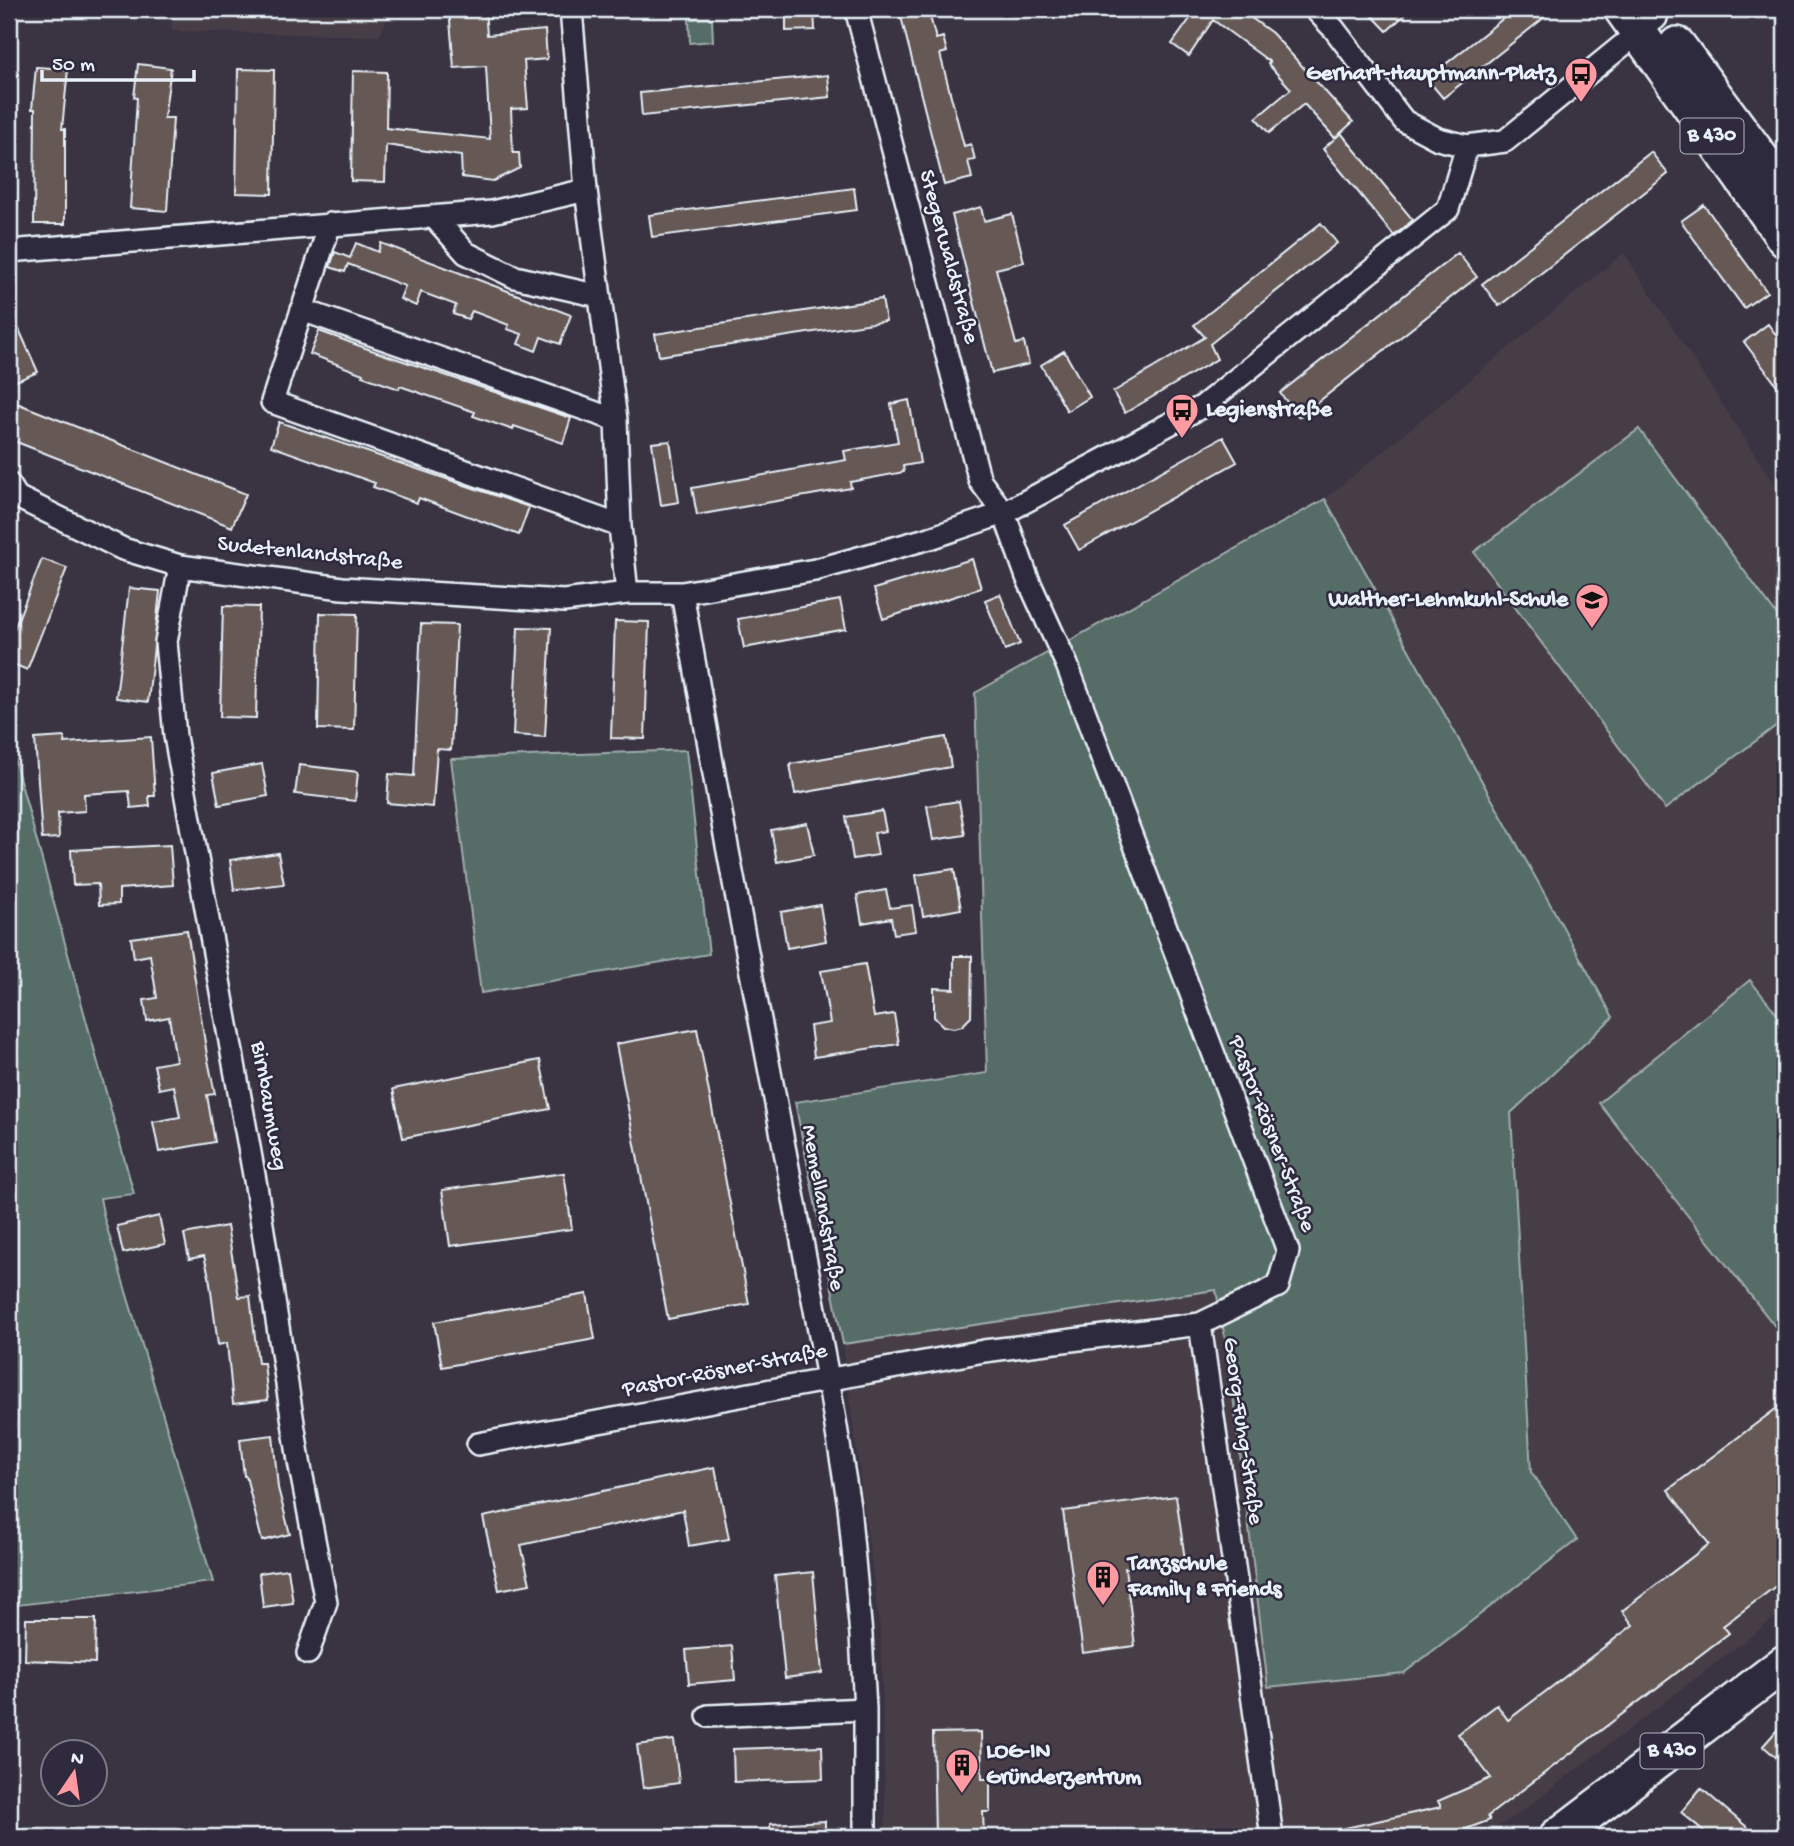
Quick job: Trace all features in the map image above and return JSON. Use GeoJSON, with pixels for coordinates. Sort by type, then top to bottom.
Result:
{"type":"FeatureCollection","features":[{"type":"Feature","properties":{"kind":"main road","name":"B 430"},"geometry":{"type":"LineString","coordinates":[[1642,17],[1785,191]]}},
{"type":"Feature","properties":{"kind":"main road","name":"B 430"},"geometry":{"type":"LineString","coordinates":[[1642,17],[1785,239]]}},
{"type":"Feature","properties":{"kind":"main road","name":"B 430"},"geometry":{"type":"LineString","coordinates":[[1557,1837],[1785,1663]]}},
{"type":"Feature","properties":{"kind":"street"},"geometry":{"type":"LineString","coordinates":[[571,9],[586,190],[616,420],[620,526],[627,593]]}},
{"type":"Feature","properties":{"kind":"street","name":"Stegerwaldstraße"},"geometry":{"type":"LineString","coordinates":[[856,9],[980,481],[1003,513]]}},
{"type":"Feature","properties":{"kind":"street"},"geometry":{"type":"LineString","coordinates":[[1315,9],[1334,29],[1404,121],[1438,139],[1467,146],[1505,141],[1642,17]]}},
{"type":"Feature","properties":{"kind":"street"},"geometry":{"type":"LineString","coordinates":[[682,593],[815,570],[930,538],[1003,513],[1203,407],[1448,209],[1467,146]]}},
{"type":"Feature","properties":{"kind":"street"},"geometry":{"type":"LineString","coordinates":[[9,251],[492,212],[586,190]]}},
{"type":"Feature","properties":{"kind":"street"},"geometry":{"type":"LineString","coordinates":[[433,217],[466,253],[515,277],[598,296]]}},
{"type":"Feature","properties":{"kind":"street"},"geometry":{"type":"LineString","coordinates":[[330,224],[272,402],[620,526]]}},
{"type":"Feature","properties":{"kind":"street"},"geometry":{"type":"LineString","coordinates":[[302,310],[616,420]]}},
{"type":"Feature","properties":{"kind":"street","name":"Sudetenlandstraße"},"geometry":{"type":"LineString","coordinates":[[9,485],[17,497],[123,549],[180,566],[356,589],[564,601],[627,593],[682,593]]}},
{"type":"Feature","properties":{"kind":"street","name":"Pastor-Rösner-Straße"},"geometry":{"type":"LineString","coordinates":[[478,1444],[984,1351],[1200,1324],[1278,1286],[1287,1251],[1067,665],[1027,578],[1003,513]]}},
{"type":"Feature","properties":{"kind":"street","name":"Birnbaumweg"},"geometry":{"type":"LineString","coordinates":[[180,566],[166,642],[175,736],[256,1186],[299,1461],[326,1602],[308,1653]]}},
{"type":"Feature","properties":{"kind":"street","name":"Memellandstraße"},"geometry":{"type":"LineString","coordinates":[[682,593],[828,1378],[849,1506],[865,1709],[865,1837]]}},
{"type":"Feature","properties":{"kind":"street","name":"Georg-Fuhg-Straße"},"geometry":{"type":"LineString","coordinates":[[1200,1324],[1272,1837]]}},
{"type":"Feature","properties":{"kind":"street"},"geometry":{"type":"LineString","coordinates":[[708,1716],[865,1709]]}},
{"type":"Feature","properties":{"kind":"shaded area"},"geometry":{"type":"Polygon","coordinates":[[[171,9],[392,9],[379,36],[172,31],[171,9]]]}},
{"type":"Feature","properties":{"kind":"shaded area"},"geometry":{"type":"Polygon","coordinates":[[[1624,253],[1785,501],[1785,1024],[1751,981],[1599,1103],[1785,1339],[1785,1610],[1514,1817],[1479,1837],[886,1837],[881,1638],[843,1344],[1216,1289],[1228,1354],[1531,1472],[1511,1113],[1613,1017],[1325,499],[1624,253]]]}},
{"type":"Feature","properties":{"kind":"green space"},"geometry":{"type":"Polygon","coordinates":[[[712,18],[713,41],[690,43],[689,19],[712,18]]]}},
{"type":"Feature","properties":{"kind":"green space"},"geometry":{"type":"Polygon","coordinates":[[[1639,429],[1785,626],[1785,719],[1665,809],[1474,552],[1639,429]]]}},
{"type":"Feature","properties":{"kind":"green space"},"geometry":{"type":"Polygon","coordinates":[[[1325,499],[1613,1017],[1511,1113],[1531,1472],[1577,1540],[1404,1673],[1268,1687],[1228,1354],[1216,1290],[843,1344],[795,1102],[987,1073],[975,693],[1325,499]]]}},
{"type":"Feature","properties":{"kind":"green space"},"geometry":{"type":"Polygon","coordinates":[[[9,740],[134,1194],[100,1198],[104,1218],[213,1582],[9,1606],[9,740]]]}},
{"type":"Feature","properties":{"kind":"green space"},"geometry":{"type":"Polygon","coordinates":[[[686,750],[709,954],[481,993],[451,759],[686,750]]]}},
{"type":"Feature","properties":{"kind":"green space"},"geometry":{"type":"Polygon","coordinates":[[[1750,980],[1785,1024],[1785,1339],[1599,1103],[1750,980]]]}},
{"type":"Feature","properties":{"kind":"building"},"geometry":{"type":"Polygon","coordinates":[[[449,9],[485,9],[487,35],[545,30],[547,59],[524,61],[528,108],[511,109],[513,153],[519,153],[520,168],[493,181],[462,177],[461,156],[386,145],[385,182],[351,181],[353,71],[387,72],[386,128],[490,139],[486,66],[454,68],[449,9]]]}},
{"type":"Feature","properties":{"kind":"building"},"geometry":{"type":"Polygon","coordinates":[[[786,9],[814,9],[815,30],[786,31],[786,9]]]}},
{"type":"Feature","properties":{"kind":"building"},"geometry":{"type":"Polygon","coordinates":[[[899,9],[928,9],[936,39],[943,37],[947,52],[940,54],[964,146],[971,144],[975,160],[968,161],[972,178],[944,185],[899,9]]]}},
{"type":"Feature","properties":{"kind":"building"},"geometry":{"type":"Polygon","coordinates":[[[1197,9],[1239,9],[1272,33],[1353,122],[1335,138],[1304,104],[1269,133],[1256,118],[1291,89],[1268,64],[1270,62],[1213,20],[1189,56],[1172,44],[1197,9]]]}},
{"type":"Feature","properties":{"kind":"building"},"geometry":{"type":"Polygon","coordinates":[[[1366,9],[1411,9],[1387,31],[1366,9]]]}},
{"type":"Feature","properties":{"kind":"building"},"geometry":{"type":"Polygon","coordinates":[[[1515,9],[1555,9],[1443,98],[1427,79],[1515,9]]]}},
{"type":"Feature","properties":{"kind":"building"},"geometry":{"type":"Polygon","coordinates":[[[138,64],[171,68],[164,118],[173,118],[167,211],[130,208],[137,98],[134,97],[138,64]]]}},
{"type":"Feature","properties":{"kind":"building"},"geometry":{"type":"Polygon","coordinates":[[[36,67],[68,69],[62,129],[65,129],[65,224],[34,224],[35,109],[32,109],[36,67]]]}},
{"type":"Feature","properties":{"kind":"building"},"geometry":{"type":"Polygon","coordinates":[[[238,69],[274,70],[272,194],[236,193],[238,69]]]}},
{"type":"Feature","properties":{"kind":"building"},"geometry":{"type":"Polygon","coordinates":[[[828,75],[830,97],[642,116],[640,93],[828,75]]]}},
{"type":"Feature","properties":{"kind":"building"},"geometry":{"type":"Polygon","coordinates":[[[1341,133],[1413,220],[1394,236],[1323,149],[1341,133]]]}},
{"type":"Feature","properties":{"kind":"building"},"geometry":{"type":"Polygon","coordinates":[[[1651,152],[1668,174],[1499,306],[1482,284],[1651,152]]]}},
{"type":"Feature","properties":{"kind":"building"},"geometry":{"type":"Polygon","coordinates":[[[854,188],[857,210],[652,237],[649,215],[854,188]]]}},
{"type":"Feature","properties":{"kind":"building"},"geometry":{"type":"Polygon","coordinates":[[[1704,205],[1767,292],[1744,308],[1681,221],[1704,205]]]}},
{"type":"Feature","properties":{"kind":"building"},"geometry":{"type":"Polygon","coordinates":[[[981,207],[984,221],[1012,214],[1024,262],[996,269],[1016,344],[1024,342],[1029,364],[992,373],[952,215],[981,207]]]}},
{"type":"Feature","properties":{"kind":"building"},"geometry":{"type":"Polygon","coordinates":[[[1321,223],[1337,243],[1210,344],[1217,359],[1125,413],[1113,392],[1205,337],[1194,325],[1321,223]]]}},
{"type":"Feature","properties":{"kind":"building"},"geometry":{"type":"Polygon","coordinates":[[[356,243],[378,252],[381,243],[571,315],[560,344],[541,337],[536,351],[518,344],[522,334],[507,329],[509,325],[472,311],[468,319],[453,314],[456,305],[421,292],[416,306],[400,299],[405,286],[348,264],[345,272],[330,267],[335,252],[350,258],[356,243]]]}},
{"type":"Feature","properties":{"kind":"building"},"geometry":{"type":"Polygon","coordinates":[[[1458,253],[1477,277],[1299,417],[1280,393],[1458,253]]]}},
{"type":"Feature","properties":{"kind":"building"},"geometry":{"type":"Polygon","coordinates":[[[882,299],[886,321],[659,356],[655,334],[882,299]]]}},
{"type":"Feature","properties":{"kind":"building"},"geometry":{"type":"Polygon","coordinates":[[[9,307],[38,372],[9,384],[9,307]]]}},
{"type":"Feature","properties":{"kind":"building"},"geometry":{"type":"Polygon","coordinates":[[[1768,324],[1785,347],[1785,396],[1744,342],[1768,324]]]}},
{"type":"Feature","properties":{"kind":"building"},"geometry":{"type":"Polygon","coordinates":[[[319,331],[571,418],[563,443],[514,426],[513,430],[473,416],[475,412],[362,376],[363,374],[310,354],[319,331]]]}},
{"type":"Feature","properties":{"kind":"building"},"geometry":{"type":"Polygon","coordinates":[[[1064,351],[1090,397],[1067,411],[1041,365],[1064,351]]]}},
{"type":"Feature","properties":{"kind":"building"},"geometry":{"type":"Polygon","coordinates":[[[9,400],[246,494],[232,527],[9,439],[9,400]]]}},
{"type":"Feature","properties":{"kind":"building"},"geometry":{"type":"Polygon","coordinates":[[[909,400],[920,463],[903,466],[904,472],[850,482],[851,488],[697,515],[692,488],[846,460],[844,451],[898,442],[891,404],[909,400]]]}},
{"type":"Feature","properties":{"kind":"building"},"geometry":{"type":"Polygon","coordinates":[[[279,422],[529,507],[519,535],[419,498],[417,503],[373,487],[375,483],[271,446],[279,422]]]}},
{"type":"Feature","properties":{"kind":"building"},"geometry":{"type":"Polygon","coordinates":[[[1223,437],[1237,462],[1079,550],[1065,525],[1223,437]]]}},
{"type":"Feature","properties":{"kind":"building"},"geometry":{"type":"Polygon","coordinates":[[[670,441],[679,502],[661,505],[652,443],[670,441]]]}},
{"type":"Feature","properties":{"kind":"building"},"geometry":{"type":"Polygon","coordinates":[[[42,559],[67,568],[27,670],[9,662],[9,642],[42,559]]]}},
{"type":"Feature","properties":{"kind":"building"},"geometry":{"type":"Polygon","coordinates":[[[972,559],[981,588],[883,619],[874,589],[972,559]]]}},
{"type":"Feature","properties":{"kind":"building"},"geometry":{"type":"Polygon","coordinates":[[[129,588],[160,591],[148,702],[116,698],[129,588]]]}},
{"type":"Feature","properties":{"kind":"building"},"geometry":{"type":"Polygon","coordinates":[[[1000,594],[1020,644],[1005,650],[985,600],[1000,594]]]}},
{"type":"Feature","properties":{"kind":"building"},"geometry":{"type":"Polygon","coordinates":[[[840,600],[846,629],[744,648],[738,619],[840,600]]]}},
{"type":"Feature","properties":{"kind":"building"},"geometry":{"type":"Polygon","coordinates":[[[223,606],[259,607],[256,718],[220,717],[223,606]]]}},
{"type":"Feature","properties":{"kind":"building"},"geometry":{"type":"Polygon","coordinates":[[[320,613],[357,614],[354,730],[318,729],[320,613]]]}},
{"type":"Feature","properties":{"kind":"building"},"geometry":{"type":"Polygon","coordinates":[[[615,621],[649,622],[645,739],[611,738],[615,621]]]}},
{"type":"Feature","properties":{"kind":"building"},"geometry":{"type":"Polygon","coordinates":[[[421,624],[457,625],[451,750],[437,749],[433,807],[387,803],[389,774],[414,776],[421,624]]]}},
{"type":"Feature","properties":{"kind":"building"},"geometry":{"type":"Polygon","coordinates":[[[518,627],[551,628],[545,737],[513,735],[518,627]]]}},
{"type":"Feature","properties":{"kind":"building"},"geometry":{"type":"Polygon","coordinates":[[[64,737],[65,743],[151,737],[155,796],[149,796],[150,806],[131,808],[129,791],[84,794],[85,811],[58,813],[59,838],[42,839],[35,739],[64,737]]]}},
{"type":"Feature","properties":{"kind":"building"},"geometry":{"type":"Polygon","coordinates":[[[946,737],[951,767],[795,794],[790,764],[946,737]]]}},
{"type":"Feature","properties":{"kind":"building"},"geometry":{"type":"Polygon","coordinates":[[[262,764],[268,796],[219,805],[213,773],[262,764]]]}},
{"type":"Feature","properties":{"kind":"building"},"geometry":{"type":"Polygon","coordinates":[[[299,765],[358,772],[355,801],[295,794],[299,765]]]}},
{"type":"Feature","properties":{"kind":"building"},"geometry":{"type":"Polygon","coordinates":[[[959,801],[965,835],[933,840],[927,806],[959,801]]]}},
{"type":"Feature","properties":{"kind":"building"},"geometry":{"type":"Polygon","coordinates":[[[882,811],[886,831],[874,833],[878,855],[853,859],[846,817],[882,811]]]}},
{"type":"Feature","properties":{"kind":"building"},"geometry":{"type":"Polygon","coordinates":[[[807,823],[814,855],[777,862],[771,830],[807,823]]]}},
{"type":"Feature","properties":{"kind":"building"},"geometry":{"type":"Polygon","coordinates":[[[170,845],[173,885],[119,889],[119,904],[99,905],[98,884],[73,885],[71,850],[170,845]]]}},
{"type":"Feature","properties":{"kind":"building"},"geometry":{"type":"Polygon","coordinates":[[[278,853],[284,884],[234,890],[230,860],[278,853]]]}},
{"type":"Feature","properties":{"kind":"building"},"geometry":{"type":"Polygon","coordinates":[[[954,869],[961,909],[923,916],[916,875],[954,869]]]}},
{"type":"Feature","properties":{"kind":"building"},"geometry":{"type":"Polygon","coordinates":[[[886,890],[890,908],[912,905],[916,931],[894,934],[891,918],[862,923],[857,895],[886,890]]]}},
{"type":"Feature","properties":{"kind":"building"},"geometry":{"type":"Polygon","coordinates":[[[820,905],[826,941],[787,948],[781,912],[820,905]]]}},
{"type":"Feature","properties":{"kind":"building"},"geometry":{"type":"Polygon","coordinates":[[[187,930],[215,1094],[207,1095],[215,1142],[159,1152],[153,1122],[180,1117],[174,1086],[159,1089],[154,1065],[176,1061],[169,1017],[147,1021],[144,1000],[157,998],[150,955],[134,958],[131,938],[187,930]]]}},
{"type":"Feature","properties":{"kind":"building"},"geometry":{"type":"Polygon","coordinates":[[[954,956],[972,956],[971,1017],[962,1026],[954,1028],[943,1026],[934,1017],[934,988],[954,989],[954,956]]]}},
{"type":"Feature","properties":{"kind":"building"},"geometry":{"type":"Polygon","coordinates":[[[865,964],[874,1017],[894,1014],[899,1044],[814,1057],[810,1026],[830,1023],[821,971],[865,964]]]}},
{"type":"Feature","properties":{"kind":"building"},"geometry":{"type":"Polygon","coordinates":[[[697,1029],[749,1304],[668,1319],[616,1044],[697,1029]]]}},
{"type":"Feature","properties":{"kind":"building"},"geometry":{"type":"Polygon","coordinates":[[[540,1060],[550,1109],[403,1138],[393,1089],[540,1060]]]}},
{"type":"Feature","properties":{"kind":"building"},"geometry":{"type":"Polygon","coordinates":[[[564,1173],[572,1229],[450,1246],[442,1190],[564,1173]]]}},
{"type":"Feature","properties":{"kind":"building"},"geometry":{"type":"Polygon","coordinates":[[[159,1216],[165,1244],[123,1253],[117,1226],[159,1216]]]}},
{"type":"Feature","properties":{"kind":"building"},"geometry":{"type":"Polygon","coordinates":[[[227,1226],[239,1297],[250,1296],[258,1363],[264,1363],[268,1400],[233,1404],[227,1343],[218,1345],[204,1256],[189,1259],[184,1234],[227,1226]]]}},
{"type":"Feature","properties":{"kind":"building"},"geometry":{"type":"Polygon","coordinates":[[[587,1294],[595,1339],[442,1367],[434,1322],[587,1294]]]}},
{"type":"Feature","properties":{"kind":"building"},"geometry":{"type":"Polygon","coordinates":[[[1785,1402],[1785,1579],[1723,1626],[1729,1633],[1488,1816],[1490,1820],[1445,1837],[1336,1837],[1336,1830],[1441,1807],[1438,1801],[1491,1778],[1458,1734],[1497,1705],[1508,1720],[1633,1625],[1622,1611],[1709,1544],[1668,1490],[1785,1402]]]}},
{"type":"Feature","properties":{"kind":"building"},"geometry":{"type":"Polygon","coordinates":[[[273,1435],[278,1488],[290,1534],[262,1541],[244,1476],[240,1439],[273,1435]]]}},
{"type":"Feature","properties":{"kind":"building"},"geometry":{"type":"Polygon","coordinates":[[[715,1467],[729,1539],[689,1546],[683,1510],[521,1545],[530,1584],[499,1590],[483,1517],[715,1467]]]}},
{"type":"Feature","properties":{"kind":"building","name":"Tanzschule Family & Friends"},"geometry":{"type":"Polygon","coordinates":[[[1176,1496],[1185,1560],[1125,1568],[1135,1646],[1083,1653],[1063,1511],[1176,1496]]]}},
{"type":"Feature","properties":{"kind":"building"},"geometry":{"type":"Polygon","coordinates":[[[288,1569],[293,1603],[263,1607],[259,1573],[288,1569]]]}},
{"type":"Feature","properties":{"kind":"building"},"geometry":{"type":"Polygon","coordinates":[[[813,1572],[822,1673],[785,1678],[775,1576],[813,1572]]]}},
{"type":"Feature","properties":{"kind":"building"},"geometry":{"type":"Polygon","coordinates":[[[26,1619],[96,1619],[95,1663],[25,1660],[26,1619]]]}},
{"type":"Feature","properties":{"kind":"building"},"geometry":{"type":"Polygon","coordinates":[[[732,1646],[735,1680],[689,1684],[686,1650],[732,1646]]]}},
{"type":"Feature","properties":{"kind":"building"},"geometry":{"type":"Polygon","coordinates":[[[1785,1721],[1785,1765],[1763,1746],[1785,1721]]]}},
{"type":"Feature","properties":{"kind":"building","name":"LOG-IN Gründerzentrum"},"geometry":{"type":"Polygon","coordinates":[[[981,1732],[982,1779],[990,1779],[990,1812],[983,1812],[984,1837],[935,1837],[933,1733],[981,1732]]]}},
{"type":"Feature","properties":{"kind":"building"},"geometry":{"type":"Polygon","coordinates":[[[674,1740],[679,1783],[643,1788],[637,1745],[674,1740]]]}},
{"type":"Feature","properties":{"kind":"building"},"geometry":{"type":"Polygon","coordinates":[[[822,1746],[823,1779],[734,1782],[733,1749],[822,1746]]]}},
{"type":"Feature","properties":{"kind":"building"},"geometry":{"type":"Polygon","coordinates":[[[1701,1788],[1759,1837],[1711,1837],[1681,1812],[1701,1788]]]}},
{"type":"Feature","properties":{"kind":"building"},"geometry":{"type":"Polygon","coordinates":[[[825,1821],[825,1837],[770,1837],[770,1824],[825,1821]]]}},
{"type":"Feature","properties":{"kind":"place","name":"Gerhart-Hauptmann-Platz"},"geometry":{"type":"Point","coordinates":[1581,104]}},
{"type":"Feature","properties":{"kind":"place","name":"Legienstraße"},"geometry":{"type":"Point","coordinates":[1182,440]}},
{"type":"Feature","properties":{"kind":"place","name":"Walther-Lehmkuhl-Schule"},"geometry":{"type":"Point","coordinates":[1592,630]}},
{"type":"Feature","properties":{"kind":"place","name":"Tanzschule Family & Friends"},"geometry":{"type":"Point","coordinates":[1103,1607]}},
{"type":"Feature","properties":{"kind":"place","name":"LOG-IN Gründerzentrum"},"geometry":{"type":"Point","coordinates":[962,1795]}}]}
